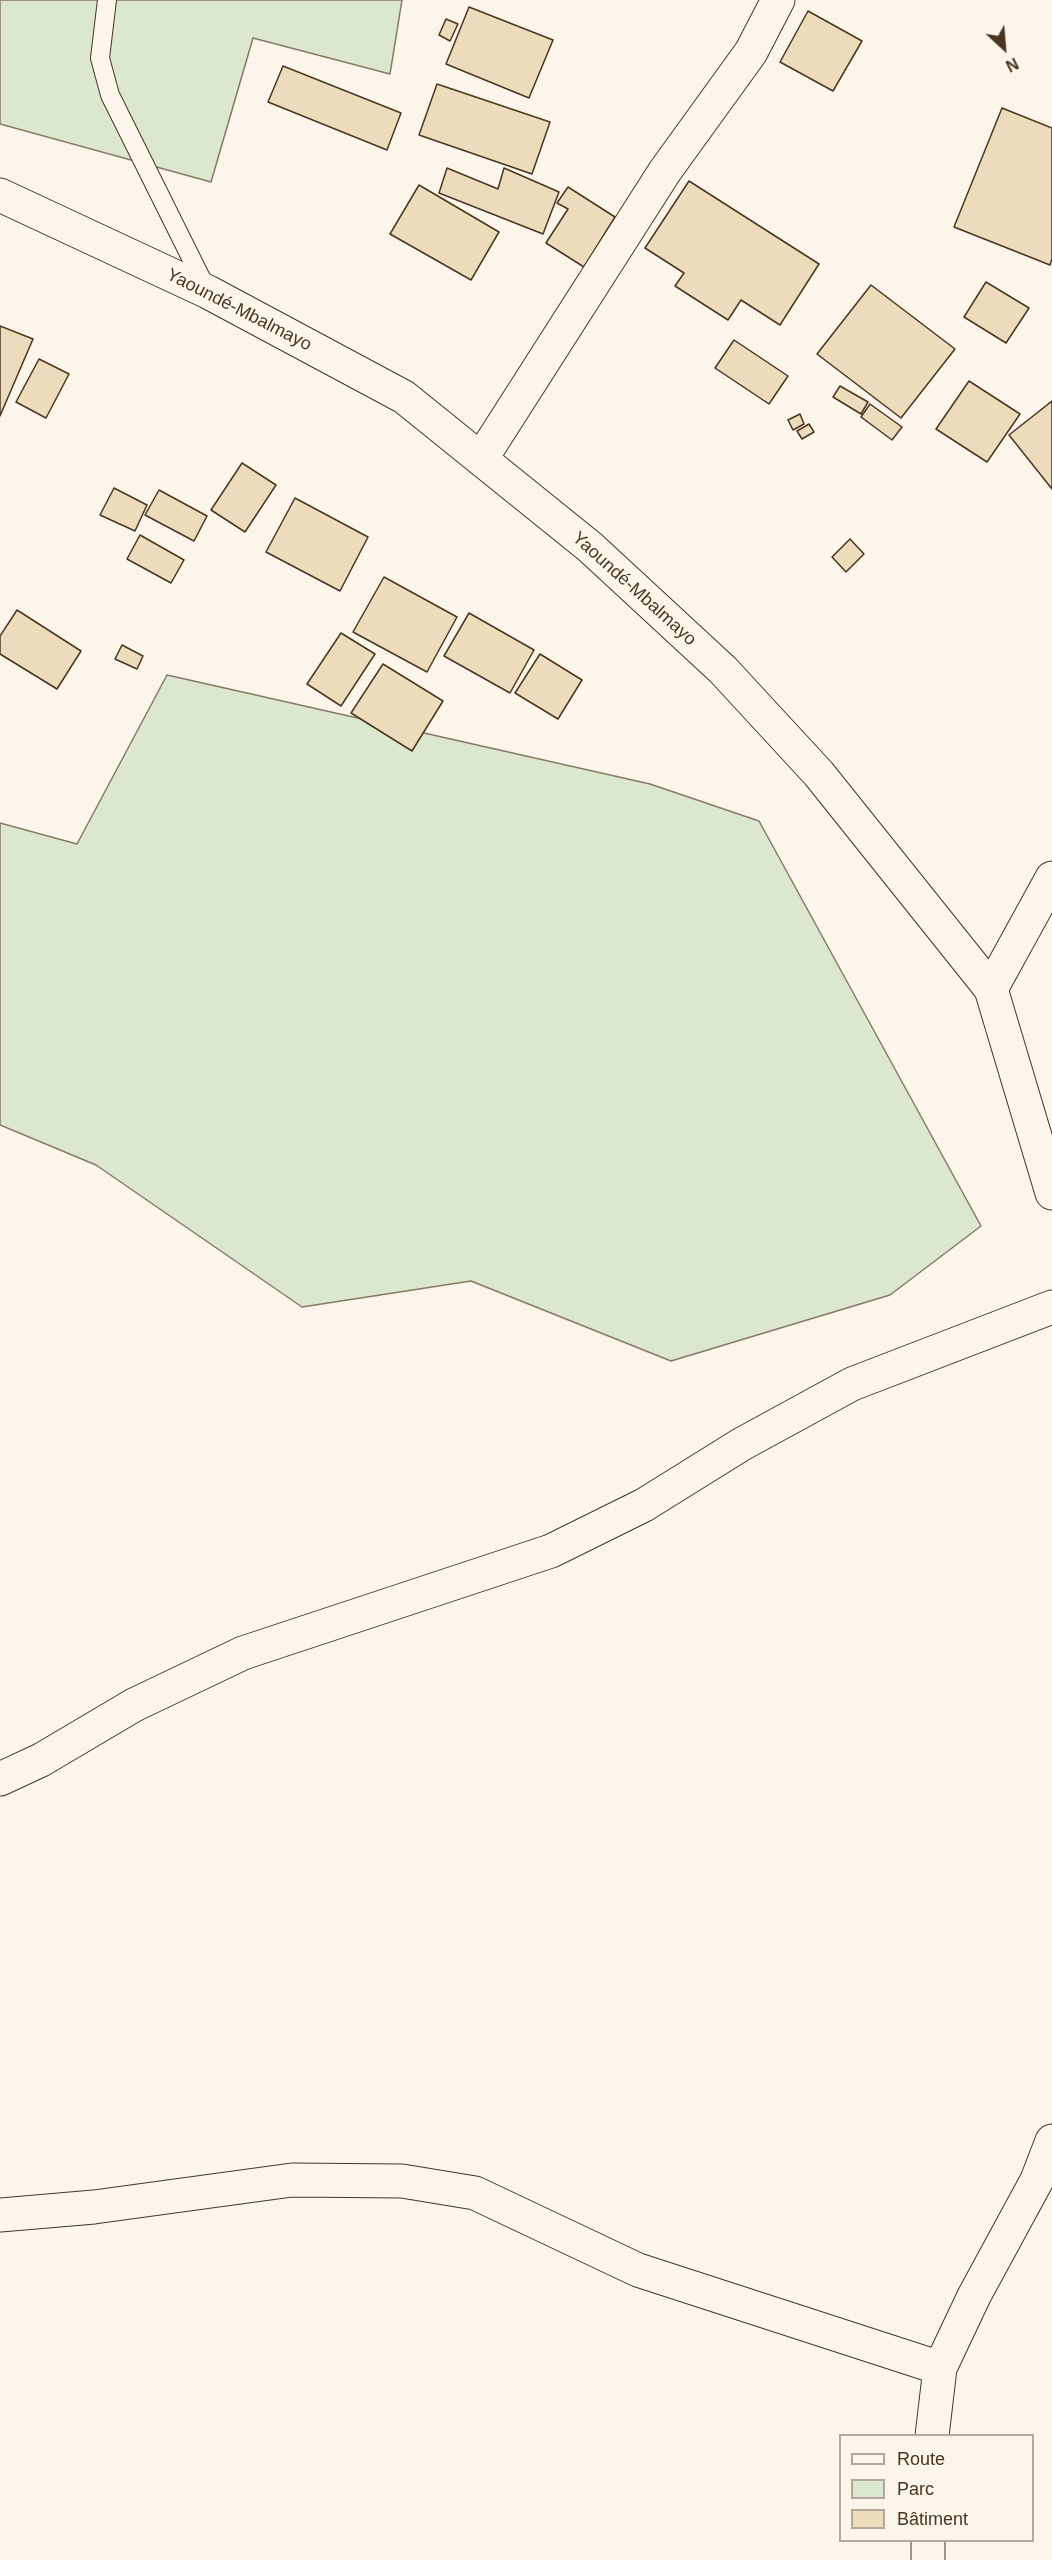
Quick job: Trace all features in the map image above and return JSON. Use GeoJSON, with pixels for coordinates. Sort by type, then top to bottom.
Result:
{"type":"FeatureCollection","features":[{"type":"Feature","properties":{"kind":"main road"},"geometry":{"type":"LineString","coordinates":[[481,459],[664,171],[751,52],[778,0]]}},
{"type":"Feature","properties":{"kind":"main road","name":"Yaoundé-Mbalmayo"},"geometry":{"type":"LineString","coordinates":[[0,195],[208,292],[404,397],[590,547],[723,670],[819,774],[991,989],[1052,1194]]}},
{"type":"Feature","properties":{"kind":"main road"},"geometry":{"type":"LineString","coordinates":[[991,989],[1052,878]]}},
{"type":"Feature","properties":{"kind":"main road"},"geometry":{"type":"LineString","coordinates":[[0,1779],[41,1760],[134,1705],[243,1653],[551,1551],[644,1505],[742,1444],[852,1384],[1052,1307]]}},
{"type":"Feature","properties":{"kind":"main road"},"geometry":{"type":"LineString","coordinates":[[932,2434],[940,2368],[974,2296],[1037,2180],[1052,2141]]}},
{"type":"Feature","properties":{"kind":"main road"},"geometry":{"type":"LineString","coordinates":[[0,2215],[94,2207],[292,2181],[402,2181],[475,2193],[638,2270],[940,2368]]}},
{"type":"Feature","properties":{"kind":"main road"},"geometry":{"type":"LineString","coordinates":[[928,2542],[928,2560]]}},
{"type":"Feature","properties":{"kind":"lane"},"geometry":{"type":"LineString","coordinates":[[107,0],[100,58],[110,95],[208,292]]}},
{"type":"Feature","properties":{"kind":"green space"},"geometry":{"type":"Polygon","coordinates":[[[0,0],[402,0],[390,74],[253,38],[211,182],[0,124],[0,0]]]}},
{"type":"Feature","properties":{"kind":"green space"},"geometry":{"type":"Polygon","coordinates":[[[167,675],[650,784],[759,821],[981,1226],[890,1295],[671,1361],[471,1281],[302,1307],[96,1165],[0,1125],[0,823],[77,844],[167,675]]]}},
{"type":"Feature","properties":{"kind":"building"},"geometry":{"type":"Polygon","coordinates":[[[469,7],[553,40],[529,98],[446,64],[469,7]]]}},
{"type":"Feature","properties":{"kind":"building"},"geometry":{"type":"Polygon","coordinates":[[[808,11],[862,41],[833,91],[780,62],[808,11]]]}},
{"type":"Feature","properties":{"kind":"building"},"geometry":{"type":"Polygon","coordinates":[[[446,19],[458,24],[450,41],[439,35],[446,19]]]}},
{"type":"Feature","properties":{"kind":"building"},"geometry":{"type":"Polygon","coordinates":[[[283,66],[401,113],[387,150],[268,102],[283,66]]]}},
{"type":"Feature","properties":{"kind":"building"},"geometry":{"type":"Polygon","coordinates":[[[437,84],[550,122],[532,174],[419,135],[437,84]]]}},
{"type":"Feature","properties":{"kind":"building"},"geometry":{"type":"Polygon","coordinates":[[[1002,108],[1052,128],[1052,259],[1050,265],[954,227],[1002,108]]]}},
{"type":"Feature","properties":{"kind":"building"},"geometry":{"type":"Polygon","coordinates":[[[447,168],[498,189],[504,168],[559,192],[543,234],[439,193],[447,168]]]}},
{"type":"Feature","properties":{"kind":"building"},"geometry":{"type":"Polygon","coordinates":[[[689,181],[819,264],[780,325],[741,300],[728,320],[675,286],[684,273],[645,248],[689,181]]]}},
{"type":"Feature","properties":{"kind":"building"},"geometry":{"type":"Polygon","coordinates":[[[419,185],[499,232],[471,280],[390,234],[419,185]]]}},
{"type":"Feature","properties":{"kind":"building"},"geometry":{"type":"Polygon","coordinates":[[[568,187],[615,217],[584,267],[546,243],[568,209],[557,203],[568,187]]]}},
{"type":"Feature","properties":{"kind":"building"},"geometry":{"type":"Polygon","coordinates":[[[986,282],[1029,308],[1006,343],[964,317],[986,282]]]}},
{"type":"Feature","properties":{"kind":"building"},"geometry":{"type":"Polygon","coordinates":[[[871,285],[955,349],[901,418],[817,354],[871,285]]]}},
{"type":"Feature","properties":{"kind":"building"},"geometry":{"type":"Polygon","coordinates":[[[0,326],[33,339],[0,416],[0,326]]]}},
{"type":"Feature","properties":{"kind":"building"},"geometry":{"type":"Polygon","coordinates":[[[734,340],[788,376],[769,404],[715,368],[734,340]]]}},
{"type":"Feature","properties":{"kind":"building"},"geometry":{"type":"Polygon","coordinates":[[[39,359],[69,374],[46,418],[16,402],[39,359]]]}},
{"type":"Feature","properties":{"kind":"building"},"geometry":{"type":"Polygon","coordinates":[[[969,381],[1020,414],[987,462],[936,429],[969,381]]]}},
{"type":"Feature","properties":{"kind":"building"},"geometry":{"type":"Polygon","coordinates":[[[840,386],[868,402],[861,414],[833,397],[840,386]]]}},
{"type":"Feature","properties":{"kind":"building"},"geometry":{"type":"Polygon","coordinates":[[[1052,401],[1052,489],[1009,435],[1052,401]]]}},
{"type":"Feature","properties":{"kind":"building"},"geometry":{"type":"Polygon","coordinates":[[[870,404],[902,427],[892,440],[861,417],[870,404]]]}},
{"type":"Feature","properties":{"kind":"building"},"geometry":{"type":"Polygon","coordinates":[[[800,414],[804,424],[793,430],[788,420],[800,414]]]}},
{"type":"Feature","properties":{"kind":"building"},"geometry":{"type":"Polygon","coordinates":[[[809,424],[814,432],[802,439],[797,431],[809,424]]]}},
{"type":"Feature","properties":{"kind":"building"},"geometry":{"type":"Polygon","coordinates":[[[242,463],[276,485],[245,532],[211,510],[242,463]]]}},
{"type":"Feature","properties":{"kind":"building"},"geometry":{"type":"Polygon","coordinates":[[[114,488],[147,505],[135,531],[100,515],[114,488]]]}},
{"type":"Feature","properties":{"kind":"building"},"geometry":{"type":"Polygon","coordinates":[[[159,490],[207,516],[194,541],[145,515],[159,490]]]}},
{"type":"Feature","properties":{"kind":"building"},"geometry":{"type":"Polygon","coordinates":[[[295,498],[368,537],[340,591],[266,552],[295,498]]]}},
{"type":"Feature","properties":{"kind":"building"},"geometry":{"type":"Polygon","coordinates":[[[140,535],[184,560],[171,583],[127,559],[140,535]]]}},
{"type":"Feature","properties":{"kind":"building"},"geometry":{"type":"Polygon","coordinates":[[[850,539],[864,554],[846,572],[832,557],[850,539]]]}},
{"type":"Feature","properties":{"kind":"building"},"geometry":{"type":"Polygon","coordinates":[[[384,577],[457,617],[427,672],[353,632],[384,577]]]}},
{"type":"Feature","properties":{"kind":"building"},"geometry":{"type":"Polygon","coordinates":[[[17,610],[81,651],[57,689],[0,654],[0,636],[17,610]]]}},
{"type":"Feature","properties":{"kind":"building"},"geometry":{"type":"Polygon","coordinates":[[[469,613],[534,650],[510,693],[444,656],[469,613]]]}},
{"type":"Feature","properties":{"kind":"building"},"geometry":{"type":"Polygon","coordinates":[[[341,633],[375,654],[341,706],[307,684],[341,633]]]}},
{"type":"Feature","properties":{"kind":"building"},"geometry":{"type":"Polygon","coordinates":[[[122,645],[143,656],[137,669],[115,659],[122,645]]]}},
{"type":"Feature","properties":{"kind":"building"},"geometry":{"type":"Polygon","coordinates":[[[540,654],[582,680],[558,719],[515,693],[540,654]]]}},
{"type":"Feature","properties":{"kind":"building"},"geometry":{"type":"Polygon","coordinates":[[[383,664],[443,701],[412,751],[351,713],[383,664]]]}}]}
